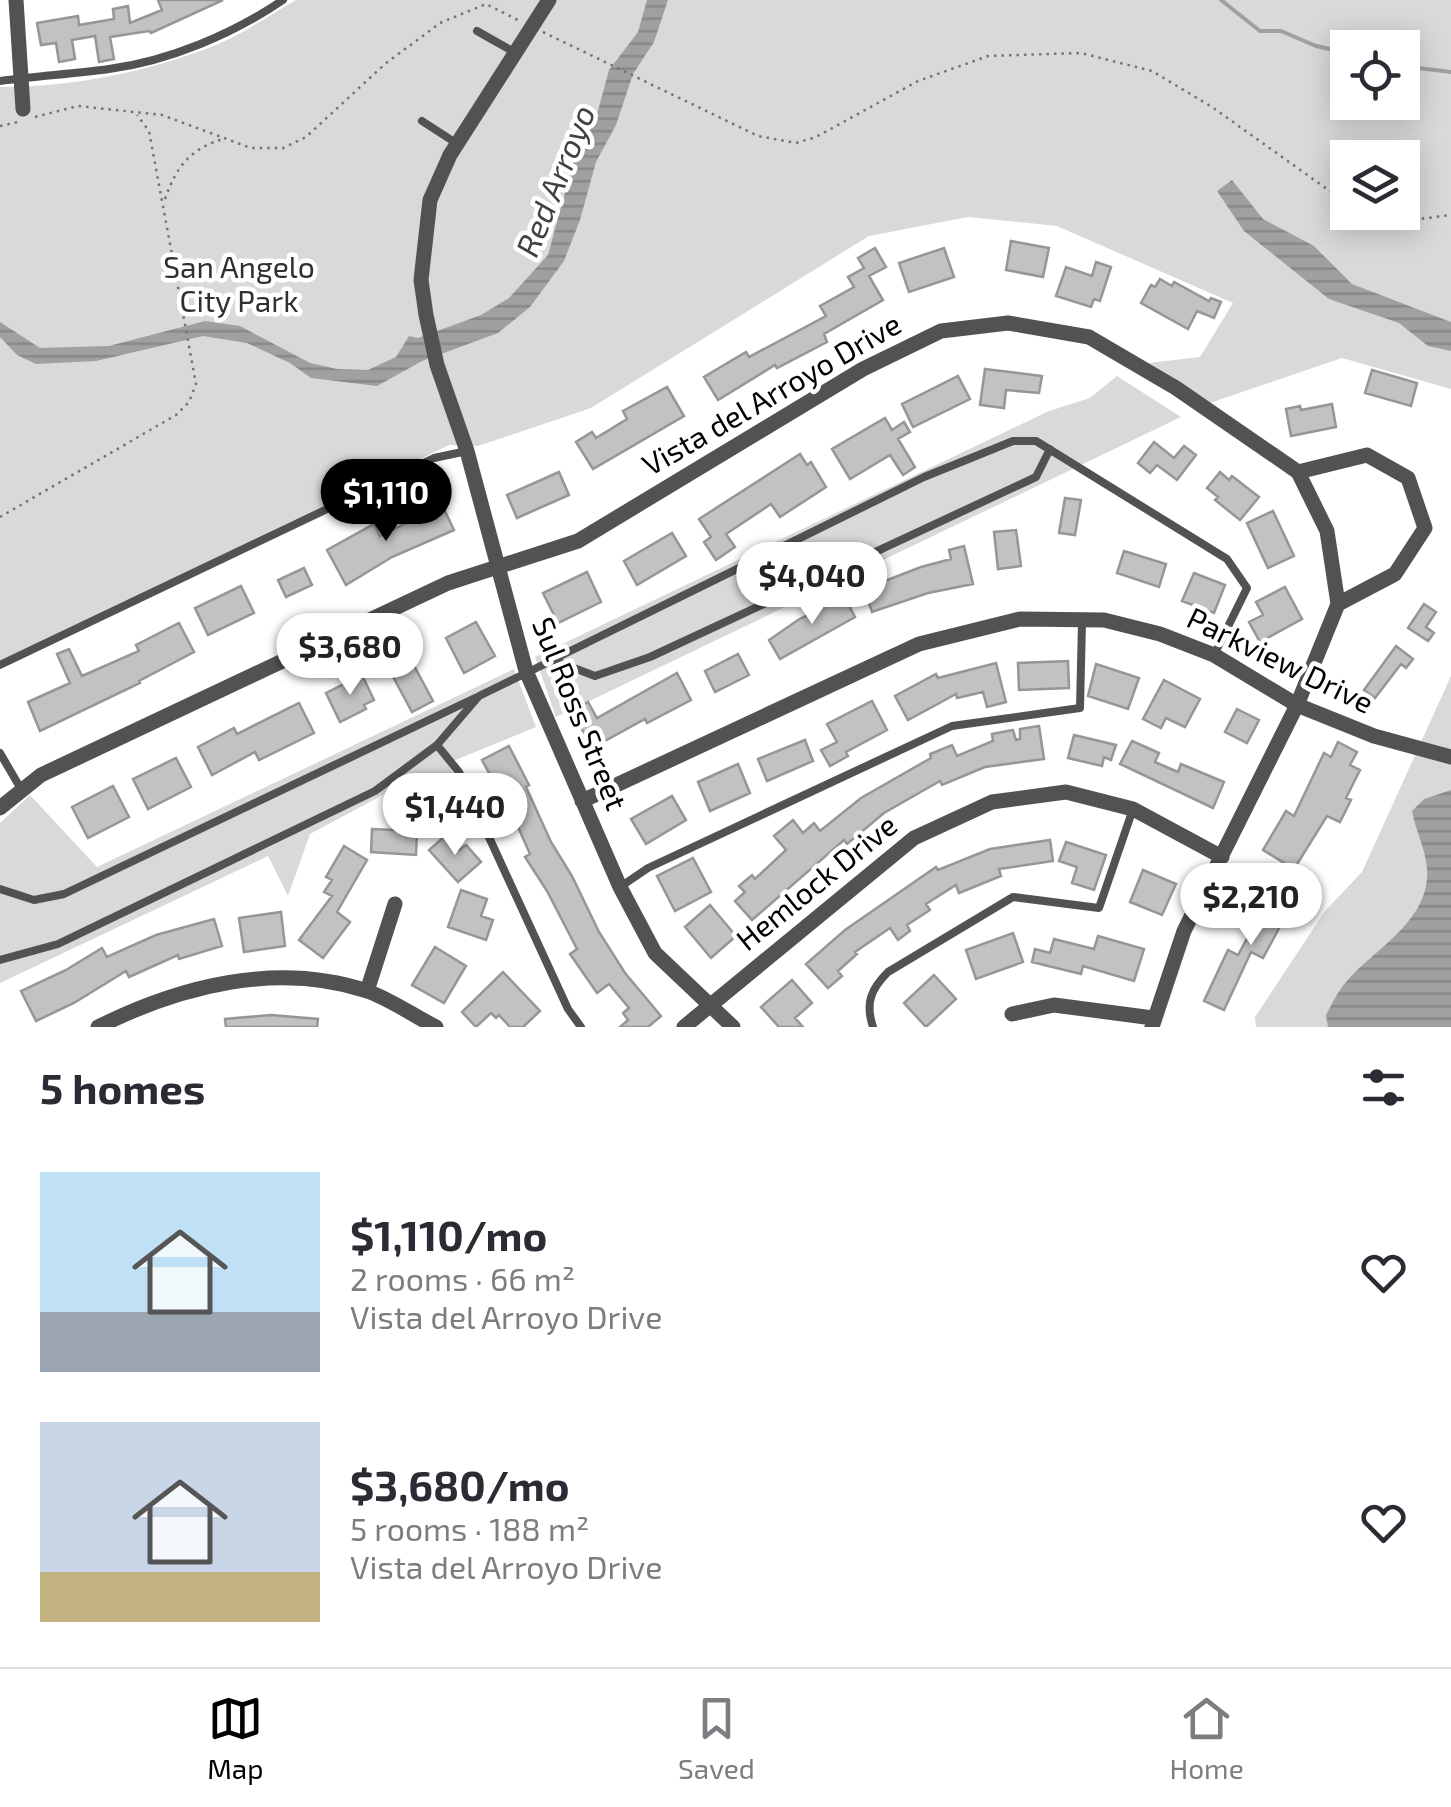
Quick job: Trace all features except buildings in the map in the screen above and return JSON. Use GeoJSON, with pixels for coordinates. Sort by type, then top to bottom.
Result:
{"type":"FeatureCollection","features":[{"type":"Feature","properties":{"kind":"street"},"geometry":{"type":"LineString","coordinates":[[16,0],[23,108]]}},
{"type":"Feature","properties":{"kind":"street","name":"Sul Ross Street"},"geometry":{"type":"LineString","coordinates":[[549,0],[457,144],[430,200],[421,280],[426,315],[437,365],[468,451],[526,671],[582,802],[620,888],[655,953],[733,1027]]}},
{"type":"Feature","properties":{"kind":"street","name":"Vista del Arroyo Drive"},"geometry":{"type":"LineString","coordinates":[[0,808],[41,775],[448,583],[578,541],[753,434],[941,331],[1008,323],[1089,337],[1176,388],[1298,472],[1327,530],[1338,604]]}},
{"type":"Feature","properties":{"kind":"street"},"geometry":{"type":"LineString","coordinates":[[1012,1014],[1054,1005],[1152,1022],[1184,931],[1297,705],[1338,604],[1395,574],[1425,528],[1408,478],[1368,455],[1298,472]]}},
{"type":"Feature","properties":{"kind":"street","name":"Parkview Drive"},"geometry":{"type":"LineString","coordinates":[[582,802],[919,644],[1020,619],[1104,620],[1160,634],[1214,655],[1297,705],[1374,736],[1451,757]]}},
{"type":"Feature","properties":{"kind":"street","name":"Hemlock Drive"},"geometry":{"type":"LineString","coordinates":[[684,1027],[914,838],[992,802],[1066,792],[1132,809],[1222,857]]}},
{"type":"Feature","properties":{"kind":"street"},"geometry":{"type":"LineString","coordinates":[[368,992],[395,904]]}},
{"type":"Feature","properties":{"kind":"street"},"geometry":{"type":"LineString","coordinates":[[98,1027],[129,1011],[220,982],[290,977],[368,992],[436,1027]]}},
{"type":"Feature","properties":{"kind":"lane"},"geometry":{"type":"LineString","coordinates":[[0,81],[112,69],[151,60],[231,30],[283,0]]}},
{"type":"Feature","properties":{"kind":"lane"},"geometry":{"type":"LineString","coordinates":[[477,31],[516,53]]}},
{"type":"Feature","properties":{"kind":"lane"},"geometry":{"type":"LineString","coordinates":[[422,121],[457,144]]}},
{"type":"Feature","properties":{"kind":"lane"},"geometry":{"type":"LineString","coordinates":[[0,889],[34,900],[64,894],[924,477],[1013,441],[1036,441],[1227,559],[1247,588],[1214,655]]}},
{"type":"Feature","properties":{"kind":"lane"},"geometry":{"type":"LineString","coordinates":[[553,660],[595,676],[650,657],[1036,477],[1050,449]]}},
{"type":"Feature","properties":{"kind":"lane"},"geometry":{"type":"LineString","coordinates":[[0,665],[434,458],[468,451]]}},
{"type":"Feature","properties":{"kind":"lane"},"geometry":{"type":"LineString","coordinates":[[620,888],[648,868],[952,726],[1080,708],[1082,620]]}},
{"type":"Feature","properties":{"kind":"lane"},"geometry":{"type":"LineString","coordinates":[[0,960],[58,944],[375,791],[438,745],[479,696]]}},
{"type":"Feature","properties":{"kind":"lane"},"geometry":{"type":"LineString","coordinates":[[438,745],[458,772],[568,1009],[581,1027]]}},
{"type":"Feature","properties":{"kind":"lane"},"geometry":{"type":"LineString","coordinates":[[0,753],[21,788]]}},
{"type":"Feature","properties":{"kind":"lane"},"geometry":{"type":"LineString","coordinates":[[873,1027],[868,1012],[872,988],[888,972],[1013,897],[1099,908],[1132,809]]}},
{"type":"Feature","properties":{"kind":"path"},"geometry":{"type":"LineString","coordinates":[[0,126],[78,106],[162,115],[252,148],[283,148],[306,137],[385,64],[440,23],[486,4],[758,136],[796,143],[816,137],[918,81],[988,56],[1081,53],[1152,71],[1212,107],[1330,191]]}},
{"type":"Feature","properties":{"kind":"path"},"geometry":{"type":"LineString","coordinates":[[0,517],[176,415],[188,402],[196,384],[149,131],[136,113]]}},
{"type":"Feature","properties":{"kind":"path"},"geometry":{"type":"LineString","coordinates":[[164,202],[173,175],[190,153],[228,138]]}},
{"type":"Feature","properties":{"kind":"path"},"geometry":{"type":"LineString","coordinates":[[1420,218],[1451,215]]}},
{"type":"Feature","properties":{"kind":"green space","name":"San Angelo City Park"},"geometry":{"type":"Polygon","coordinates":[[[296,0],[1451,0],[1451,389],[1342,358],[1210,403],[1149,363],[1200,357],[1233,303],[1057,226],[968,217],[869,236],[591,408],[478,446],[449,445],[0,663],[0,87],[109,76],[188,55],[245,31],[296,0]]]}},
{"type":"Feature","properties":{"kind":"green space"},"geometry":{"type":"Polygon","coordinates":[[[1117,376],[1181,417],[556,717],[535,657],[1049,411],[1090,398],[1117,376]]]}},
{"type":"Feature","properties":{"kind":"green space"},"geometry":{"type":"Polygon","coordinates":[[[514,669],[536,727],[448,763],[470,805],[411,780],[310,834],[288,896],[268,856],[0,983],[0,823],[30,795],[97,867],[514,669]]]}},
{"type":"Feature","properties":{"kind":"green space"},"geometry":{"type":"Polygon","coordinates":[[[1451,676],[1451,1027],[1256,1027],[1255,1017],[1325,911],[1362,872],[1451,676]]]}},
{"type":"Feature","properties":{"kind":"shaded area"},"geometry":{"type":"Polygon","coordinates":[[[647,0],[668,0],[654,42],[633,74],[616,125],[596,162],[564,261],[530,307],[498,333],[422,361],[377,386],[311,378],[290,363],[247,343],[203,336],[96,361],[36,364],[17,355],[0,337],[0,322],[40,348],[109,346],[205,321],[240,326],[310,363],[368,370],[396,357],[409,336],[418,338],[481,315],[509,298],[548,255],[573,163],[596,118],[609,70],[638,32],[647,0]]]}},
{"type":"Feature","properties":{"kind":"shaded area"},"geometry":{"type":"Polygon","coordinates":[[[1232,180],[1263,219],[1314,246],[1352,284],[1451,322],[1451,351],[1428,346],[1399,323],[1329,299],[1244,231],[1217,191],[1232,180]]]}},
{"type":"Feature","properties":{"kind":"shaded area"},"geometry":{"type":"Polygon","coordinates":[[[1451,790],[1451,1027],[1328,1027],[1326,1015],[1343,986],[1407,923],[1423,895],[1426,861],[1412,811],[1424,799],[1451,790]]]}},
{"type":"Feature","properties":{"kind":"waterway","name":"Red Arroyo"},"geometry":{"type":"LineString","coordinates":[[1221,0],[1260,31],[1281,31],[1330,49]]}},
{"type":"Feature","properties":{"kind":"waterway","name":"Red Arroyo"},"geometry":{"type":"LineString","coordinates":[[1420,68],[1451,72]]}}]}
